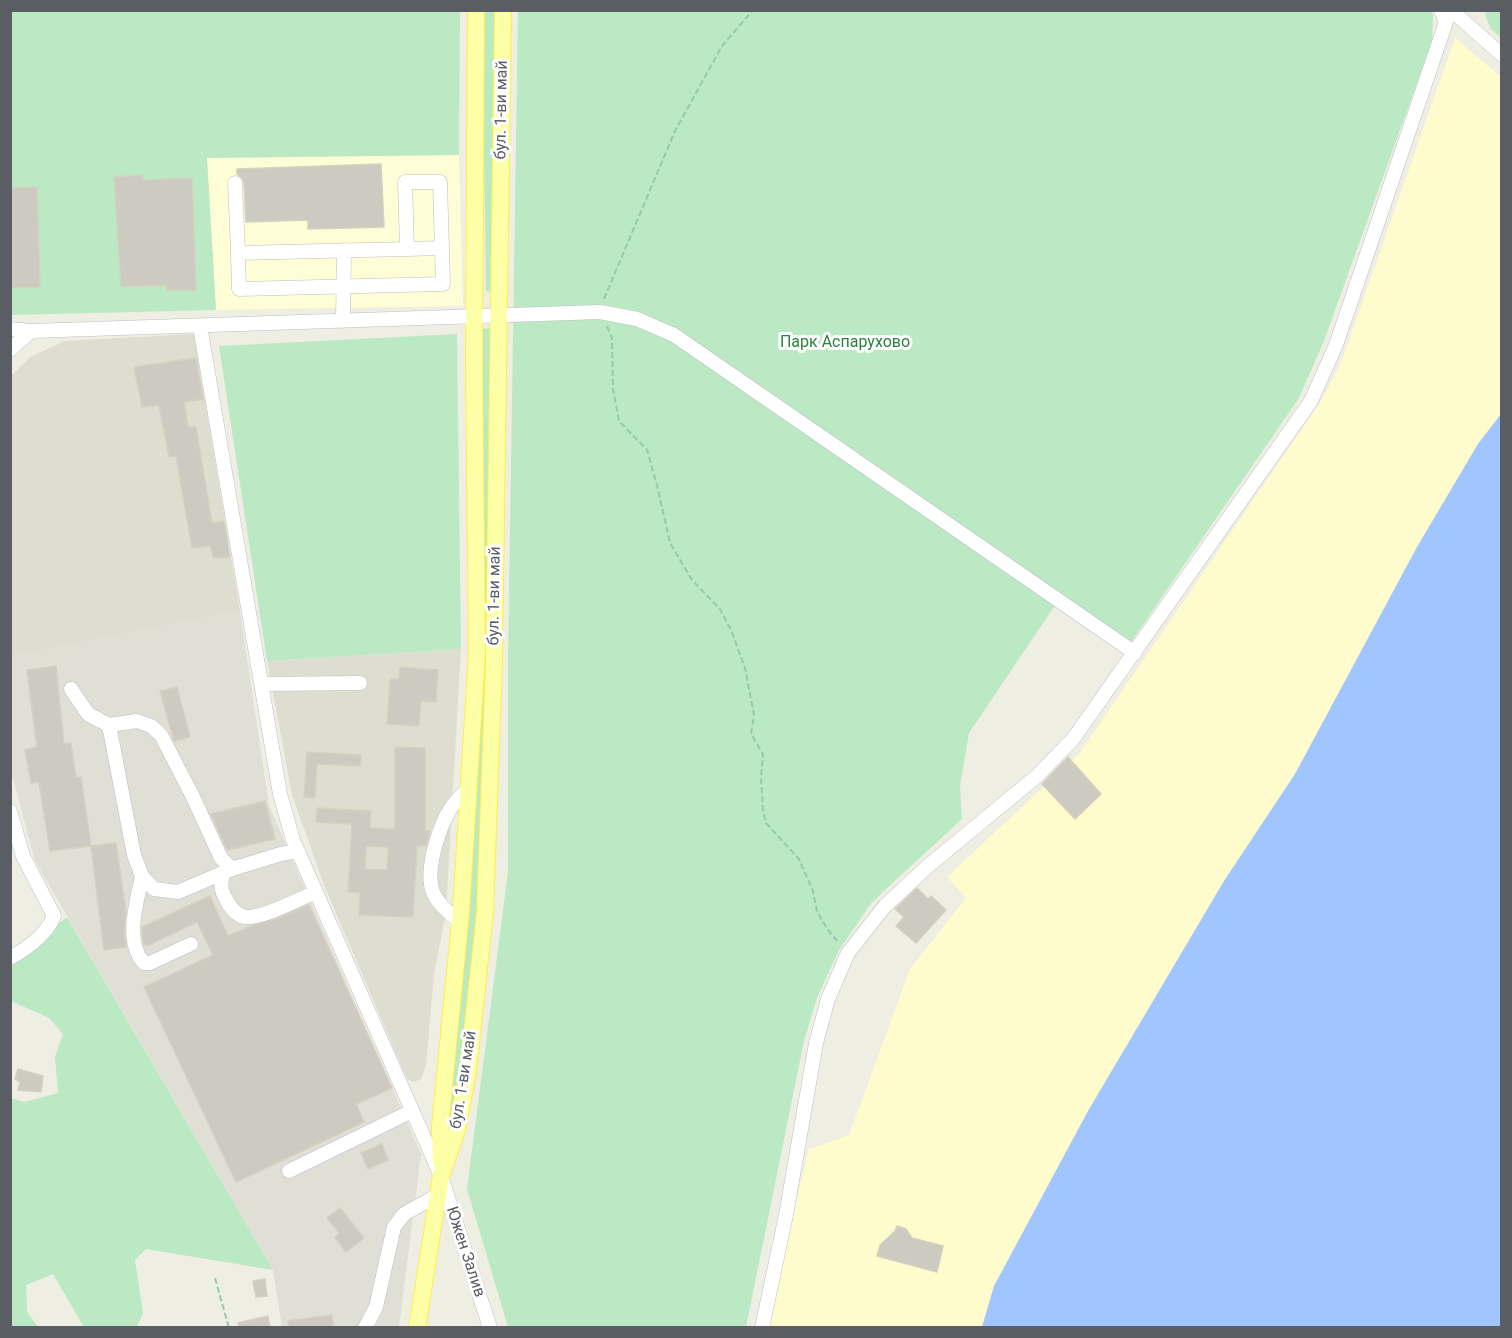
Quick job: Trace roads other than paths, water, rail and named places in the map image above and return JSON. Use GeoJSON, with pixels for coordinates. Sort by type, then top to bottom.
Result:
{"type":"FeatureCollection","features":[{"type":"Feature","properties":{"kind":"main road","name":"бул. 1-ви май"},"geometry":{"type":"LineString","coordinates":[[417,1328],[441,1176],[440,1127],[460,921],[477,652],[474,359],[476,10]]}},
{"type":"Feature","properties":{"kind":"main road","name":"бул. 1-ви май"},"geometry":{"type":"LineString","coordinates":[[441,1176],[457,1130],[468,1071],[485,912],[494,660],[503,10]]}},
{"type":"Feature","properties":{"kind":"street"},"geometry":{"type":"LineString","coordinates":[[762,1328],[786,1215],[816,1043],[828,999],[848,952],[885,906],[928,866],[1038,776],[1073,739],[1311,401],[1336,345],[1446,22],[1441,10]]}},
{"type":"Feature","properties":{"kind":"street"},"geometry":{"type":"LineString","coordinates":[[1451,10],[1502,55]]}},
{"type":"Feature","properties":{"kind":"street"},"geometry":{"type":"LineString","coordinates":[[235,183],[239,290],[443,284],[440,182],[405,183],[407,249]]}},
{"type":"Feature","properties":{"kind":"street"},"geometry":{"type":"LineString","coordinates":[[238,253],[442,248]]}},
{"type":"Feature","properties":{"kind":"street"},"geometry":{"type":"LineString","coordinates":[[344,250],[344,321]]}},
{"type":"Feature","properties":{"kind":"street"},"geometry":{"type":"LineString","coordinates":[[10,329],[31,331],[600,312],[637,319],[674,335],[1135,653]]}},
{"type":"Feature","properties":{"kind":"street","name":"Южен Залив"},"geometry":{"type":"LineString","coordinates":[[200,326],[280,794],[298,851],[441,1176],[490,1328]]}},
{"type":"Feature","properties":{"kind":"street"},"geometry":{"type":"LineString","coordinates":[[10,350],[31,331]]}},
{"type":"Feature","properties":{"kind":"street"},"geometry":{"type":"LineString","coordinates":[[261,684],[360,683]]}},
{"type":"Feature","properties":{"kind":"street"},"geometry":{"type":"LineString","coordinates":[[71,689],[88,714],[109,725],[137,721],[151,726],[161,735],[193,797],[227,872],[220,887],[233,912],[246,918],[261,915],[316,892]]}},
{"type":"Feature","properties":{"kind":"street"},"geometry":{"type":"LineString","coordinates":[[109,725],[134,855],[142,876],[154,890],[178,892],[227,872],[281,854],[298,851]]}},
{"type":"Feature","properties":{"kind":"street"},"geometry":{"type":"LineString","coordinates":[[460,921],[450,915],[432,892],[430,880],[441,827],[452,806],[467,790]]}},
{"type":"Feature","properties":{"kind":"street"},"geometry":{"type":"LineString","coordinates":[[10,811],[23,856],[54,916],[43,933],[10,958]]}},
{"type":"Feature","properties":{"kind":"street"},"geometry":{"type":"LineString","coordinates":[[142,876],[132,927],[140,959],[144,963],[150,963],[191,944]]}},
{"type":"Feature","properties":{"kind":"street"},"geometry":{"type":"LineString","coordinates":[[289,1171],[412,1111]]}},
{"type":"Feature","properties":{"kind":"street"},"geometry":{"type":"LineString","coordinates":[[365,1328],[376,1306],[394,1227],[404,1214],[438,1195]]}},
{"type":"Feature","properties":{"kind":"water"},"geometry":{"type":"Polygon","coordinates":[[[1501,414],[1501,1327],[982,1327],[994,1286],[1088,1111],[1224,881],[1295,774],[1417,547],[1478,444],[1501,414]]]}},
{"type":"Feature","properties":{"kind":"park label","name":"Парк Аспарухово"},"geometry":{"type":"Point","coordinates":[845,343]}}]}
